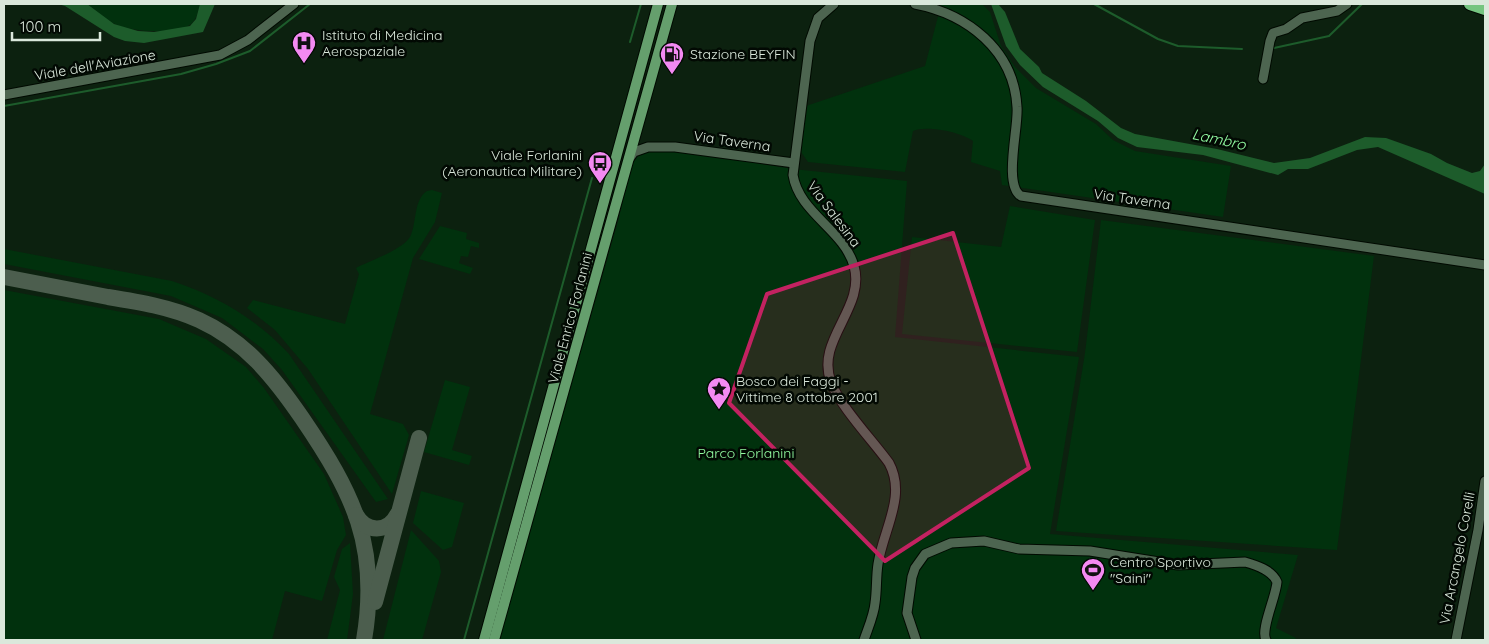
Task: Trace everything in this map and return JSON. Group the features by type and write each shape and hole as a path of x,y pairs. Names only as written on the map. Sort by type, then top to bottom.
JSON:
{"highway":[{"path":"1470,4 1485,9"}],"main road":[{"name":"Viale Enrico Forlanini","path":"484,640 658,4"},
{"name":"Viale Enrico Forlanini","path":"494,640 672,4"}],"street":[{"name":"Viale dell'Aviazione","path":"4,95 220,55 248,40 294,4"},
{"path":"794,163 811,36 818,18 834,4"},
{"name":"Via Taverna","path":"915,4 947,12 967,22 986,39 1007,70 1017,106 1012,168 1018,195 1485,265"},
{"path":"1263,78 1273,33 1286,29 1302,18 1337,12 1347,4"},
{"path":"639,119 637,138 648,147"},
{"path":"628,159 634,152 648,147"},
{"name":"Via Taverna","path":"648,147 687,148 794,163"},
{"name":"Via Salesina","path":"794,163 793,176 798,190 842,242 855,266 855,295 828,356 831,382 842,402 888,463 895,483 894,507 878,564 875,605 864,640"},
{"name":"Via Arcangelo Corelli","path":"1456,640 1478,530 1485,482"},
{"path":"916,640 907,613 912,577 916,568 926,554 951,543 976,541 1019,550 1090,551 1178,565 1245,562 1252,564 1270,573 1277,582 1274,601 1263,630 1266,640"}],"highlighted area":[{"path":"953,233 1029,468 885,561 729,403 767,294"}],"green space":[{"path":"87,4 200,4 196,17 191,24 175,30 154,31 122,27 111,22"},
{"path":"936,4 982,4 990,12 1001,46 1015,67 1036,88 1096,124 1113,140 1135,151 1231,166 1223,217 1002,185 1000,171 971,162 973,141 943,130 919,129 913,131 905,172 808,162 801,152 806,106 925,66 941,5"},
{"name":"Parco Forlanini","path":"648,151 682,151 793,169 907,181 895,337 1079,357 1050,534 1298,555 1276,628 1296,638 1295,640 499,640 617,225 633,160"},
{"path":"432,190 442,193 435,222 413,258 370,414 403,424 409,435 392,494 308,369 275,330 247,308 253,300 345,324 359,274 356,268 393,251 406,242 412,232 419,200 427,191"},
{"path":"1010,206 1095,220 1077,352 902,334 912,237 1001,247"},
{"path":"1101,220 1374,256 1337,550 1056,531 1085,353"},
{"path":"440,226 467,233 466,239 479,243 479,248 471,246 468,257 461,256 459,263 473,268 470,274 419,259"},
{"path":"4,249 172,281 220,301 250,319 277,341 289,354 388,499 376,502 282,370 263,349 222,318 171,296 4,264"},
{"path":"4,290 159,319 206,339 246,367 264,388 324,474 343,517 346,535 337,550 322,601 285,591 272,640 4,640"},
{"path":"445,380 470,387 452,450 472,456 469,465 424,452"},
{"path":"421,491 464,503 452,547 443,550 413,523"},
{"path":"411,530 439,561 441,572 422,640 383,640"},
{"path":"350,543 353,594 347,640 327,640 340,590 334,577 342,549"}],"shaded area":[{"path":"58,4 87,4 114,24 138,31 154,32 190,26 196,19 200,4 215,4 203,32 144,43 125,41 114,37 65,6"},
{"path":"991,4 998,4 1005,12 1020,49 1039,67 1042,73 1086,101 1121,128 1135,134 1217,149 1274,163 1310,158 1365,137 1386,138 1431,154 1472,173 1480,171 1485,164 1485,194 1378,147 1357,150 1308,169 1288,169 1278,175 1203,155 1137,147 1118,138 1098,121 1043,87 1020,65 1006,46"}],"waterway":[{"path":"4,106 181,74 216,64 250,51 310,4"},
{"path":"630,42 641,4"},
{"path":"1094,4 1158,39 1178,46 1242,49"},
{"path":"1274,48 1329,36 1362,4"},
{"path":"464,640 592,178"}],"taxiway":[{"path":"4,277 166,308 199,320 231,338 257,362 281,388 302,418 320,445 348,496 365,548 368,576 368,607 364,640"},
{"path":"375,602 419,438"},
{"path":"356,515 360,521 371,528 383,528 393,521 397,515"}],"place":[{"name":"Istituto di Medicina Aerospaziale","path":"304,64"},
{"name":"Stazione BEYFIN","path":"672,75"},
{"name":"Viale Forlanini (Aeronautica Militare)","path":"600,184"},
{"name":"Bosco dei Faggi - Vittime 8 ottobre 2001","path":"719,410"},
{"name":"Centro Sportivo \"Saini\"","path":"1093,591"}],"water label":[{"name":"Lambro","path":"1219,139"}]}
